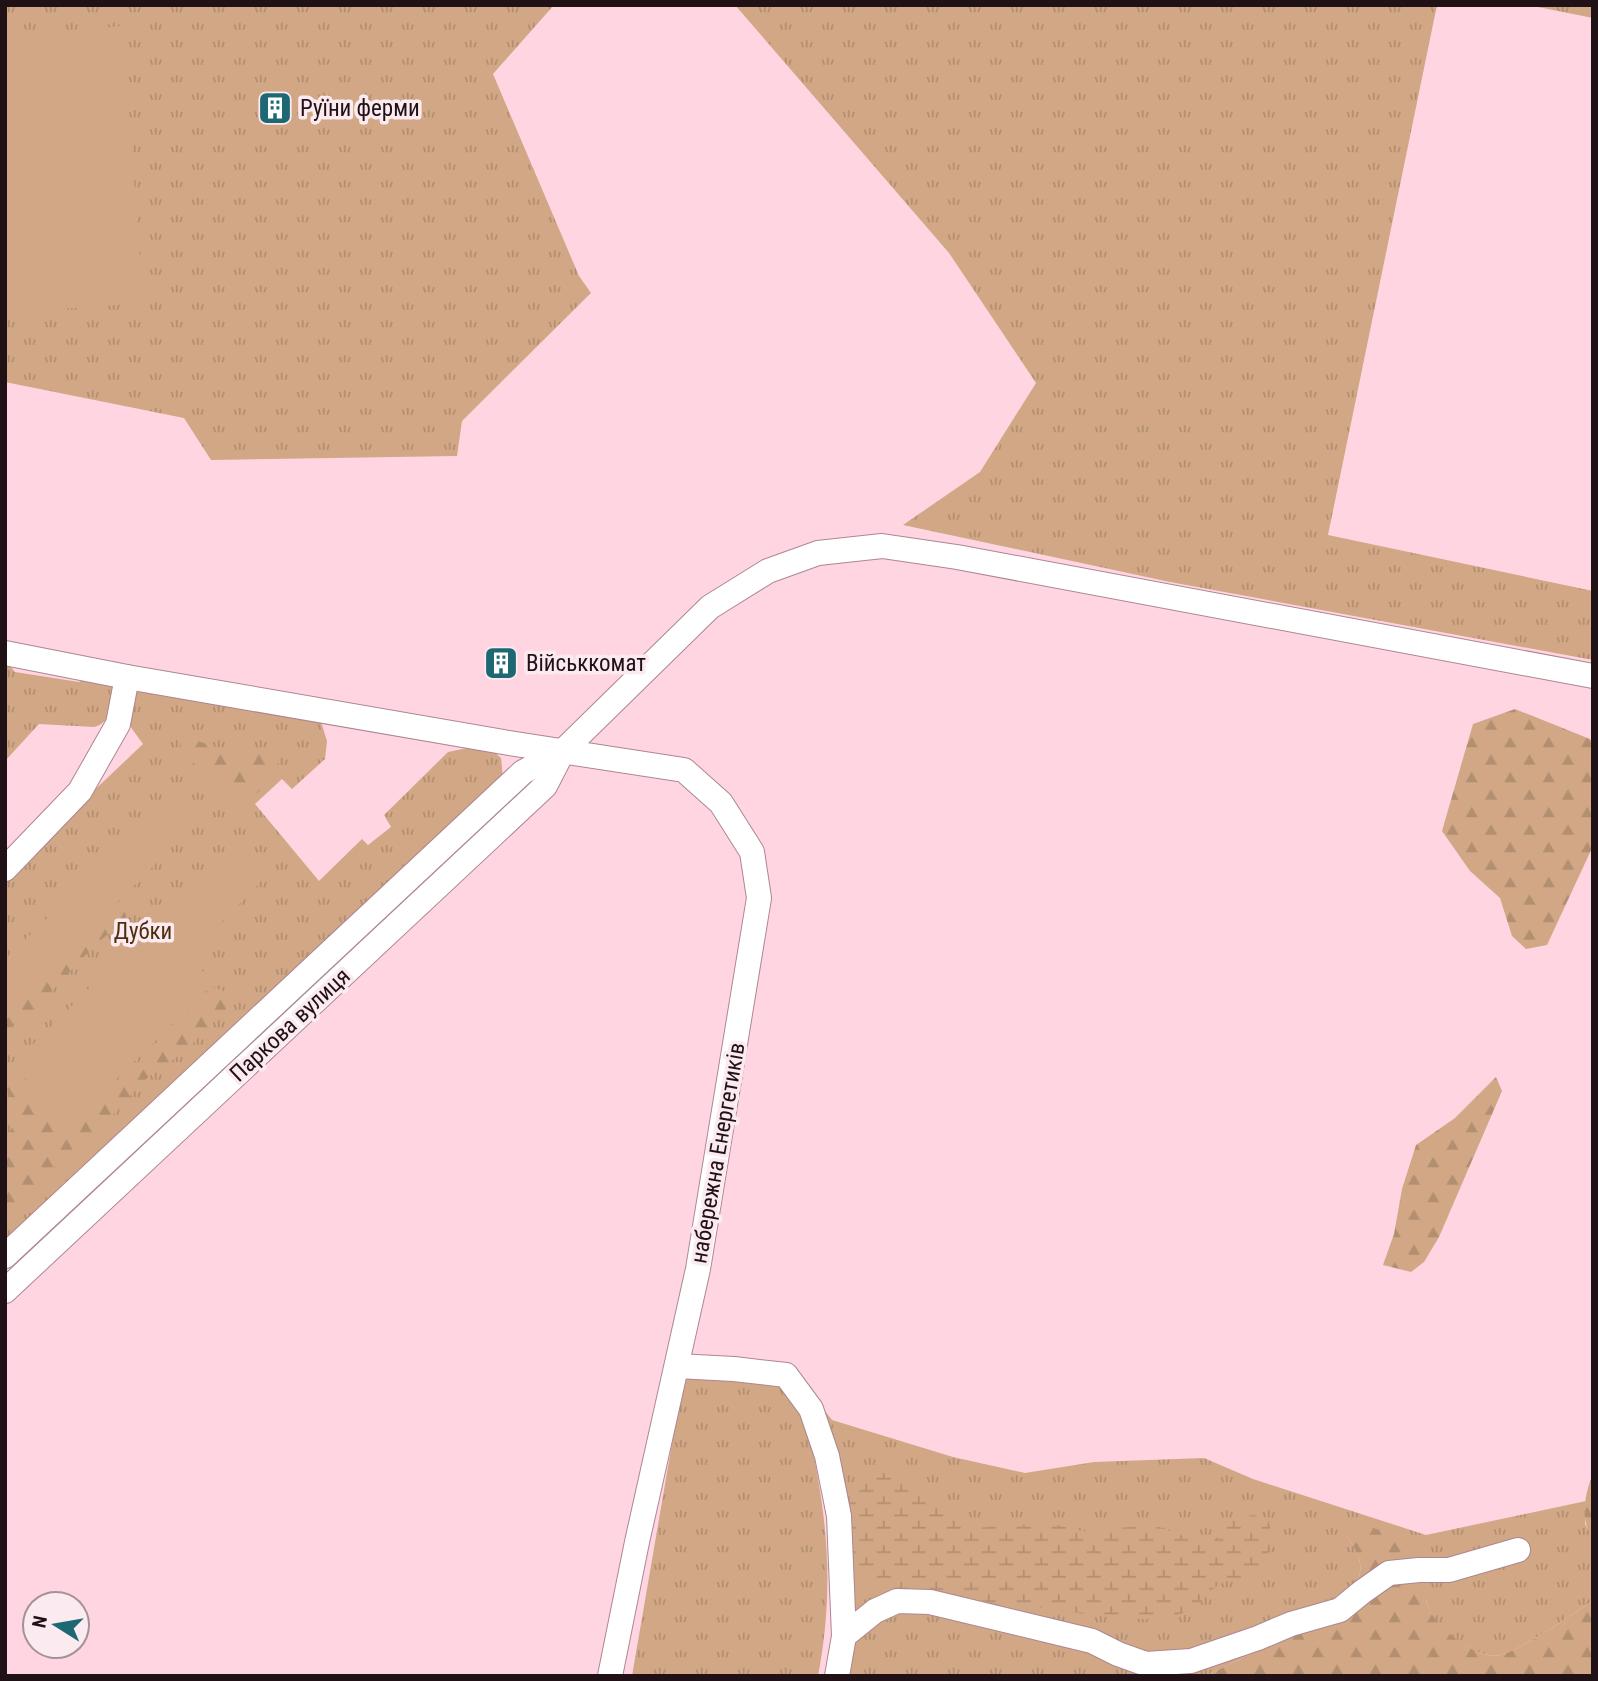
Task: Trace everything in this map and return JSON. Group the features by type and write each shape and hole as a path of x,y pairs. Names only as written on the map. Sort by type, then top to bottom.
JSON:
{"street":[{"path":"5,653 127,677 563,751 710,607 768,571 818,553 882,546 957,557 1593,676"},
{"path":"5,869 80,791 118,724 127,677"},
{"name":"Паркова вулиця","path":"5,1256 523,772 563,751"},
{"name":"Паркова вулиця","path":"5,1291 545,786 563,751"},
{"name":"набережна Енергетиків","path":"563,751 684,770 721,803 752,852 760,898 709,1210 610,1676"},
{"path":"677,1366 734,1368 786,1375 811,1409 827,1456 839,1516 844,1636 837,1676"},
{"path":"844,1636 875,1611 897,1601 930,1602 1092,1641 1146,1664 1191,1661 1258,1639 1291,1624 1340,1610 1390,1573 1449,1570 1518,1550"}],"green space":[{"path":"5,5 554,5 493,74 579,276 591,293 462,421 457,456 211,460 184,418 5,382"},
{"path":"735,5 1437,5 1328,535 1593,591 1593,660 1170,582 903,525 980,472 1036,383 949,253"},
{"path":"1528,5 1593,5 1593,18"},
{"path":"123,26 143,303 5,313 5,35"},
{"path":"5,663 15,672 79,682 91,674 113,686 108,716 94,727 39,724 5,761"},
{"name":"Дубки","path":"138,685 321,722 327,741 325,759 292,789 282,779 255,804 319,881 362,839 368,845 391,827 384,815 448,752 477,746 492,750 501,758 503,778 5,1244 5,875 143,744 127,722"},
{"path":"1515,709 1590,739 1593,743 1593,846 1547,945 1526,949 1512,936 1500,898 1470,871 1442,831 1473,724"},
{"path":"181,740 195,740 228,751 272,748 279,752 281,757 270,778 259,791 240,804 185,754"},
{"path":"179,786 205,813 5,1011 5,959"},
{"path":"237,839 270,872 194,951 160,918"},
{"path":"129,895 137,900 122,923 96,944 37,1007 22,1016 5,1032 5,1015 42,974 68,955 115,904"},
{"path":"155,923 214,983 71,1124 12,1065"},
{"path":"211,987 222,990 230,1001 229,1006 184,1052 147,1078 83,1147 52,1169 5,1212 5,1140 18,1117 6,1087 5,1075 50,1113 70,1123 77,1123 111,1092 202,993"},
{"path":"1496,1077 1502,1091 1439,1237 1424,1262 1411,1272 1383,1265 1394,1234 1402,1189 1416,1145 1455,1118"},
{"path":"684,1374 779,1382 805,1422 816,1465 827,1553 827,1602 818,1676 632,1676"},
{"path":"817,1401 832,1420 953,1457 1025,1473 1094,1462 1204,1458 1253,1479 1426,1535 1586,1501 1585,1524 1593,1537 1593,1601 1510,1652 1500,1655 1480,1653 1458,1641 1432,1615 1426,1596 1423,1564 1348,1537 1360,1566 1359,1577 1352,1589 1315,1618 1290,1633 1204,1676 837,1676 845,1623"},
{"path":"877,1472 924,1487 957,1516 976,1528 1049,1523 1083,1531 1159,1527 1205,1544 1213,1542 1230,1522 1252,1515 1267,1518 1270,1545 1264,1561 1250,1574 1219,1585 1189,1610 1168,1617 1114,1618 1040,1607 1002,1605 960,1596 891,1593 880,1590 862,1578 849,1554 850,1491 856,1481"},
{"path":"1593,1474 1593,1537 1585,1515 1586,1498"},
{"path":"1369,1527 1397,1536 1415,1548 1424,1566 1427,1601 1432,1615 1448,1633 1481,1653 1500,1655 1510,1652 1593,1601 1593,1676 1204,1676 1290,1633 1315,1618 1352,1589 1359,1577 1360,1566 1348,1537 1361,1528"}],"place":[{"name":"Руїни ферми","path":"275,108"},
{"name":"Військкомат","path":"501,663"}]}
